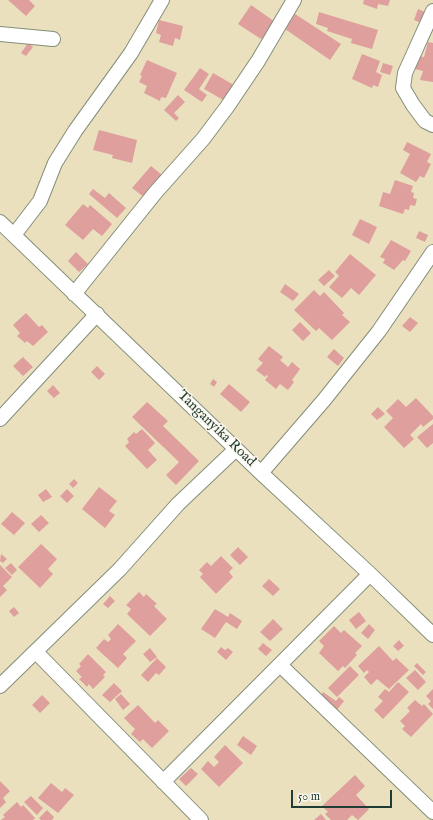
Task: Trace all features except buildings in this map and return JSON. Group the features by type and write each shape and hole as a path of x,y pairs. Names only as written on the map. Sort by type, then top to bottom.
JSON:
{"street":[{"path":"14,235 40,201 55,163 75,130 131,53 162,0"},
{"path":"74,294 155,193 203,139 227,107 258,61 294,0"},
{"path":"433,11 405,73 403,88 425,121 433,125"},
{"path":"0,34 53,39"},
{"name":"Tanganyika Road","path":"0,222 261,473 370,574 433,635"},
{"path":"261,473 324,400 379,331 433,252"},
{"path":"0,419 97,314"},
{"path":"0,686 120,569 178,504 236,449"},
{"path":"163,782 370,574"},
{"path":"36,652 201,820"},
{"path":"280,665 433,812"}]}
